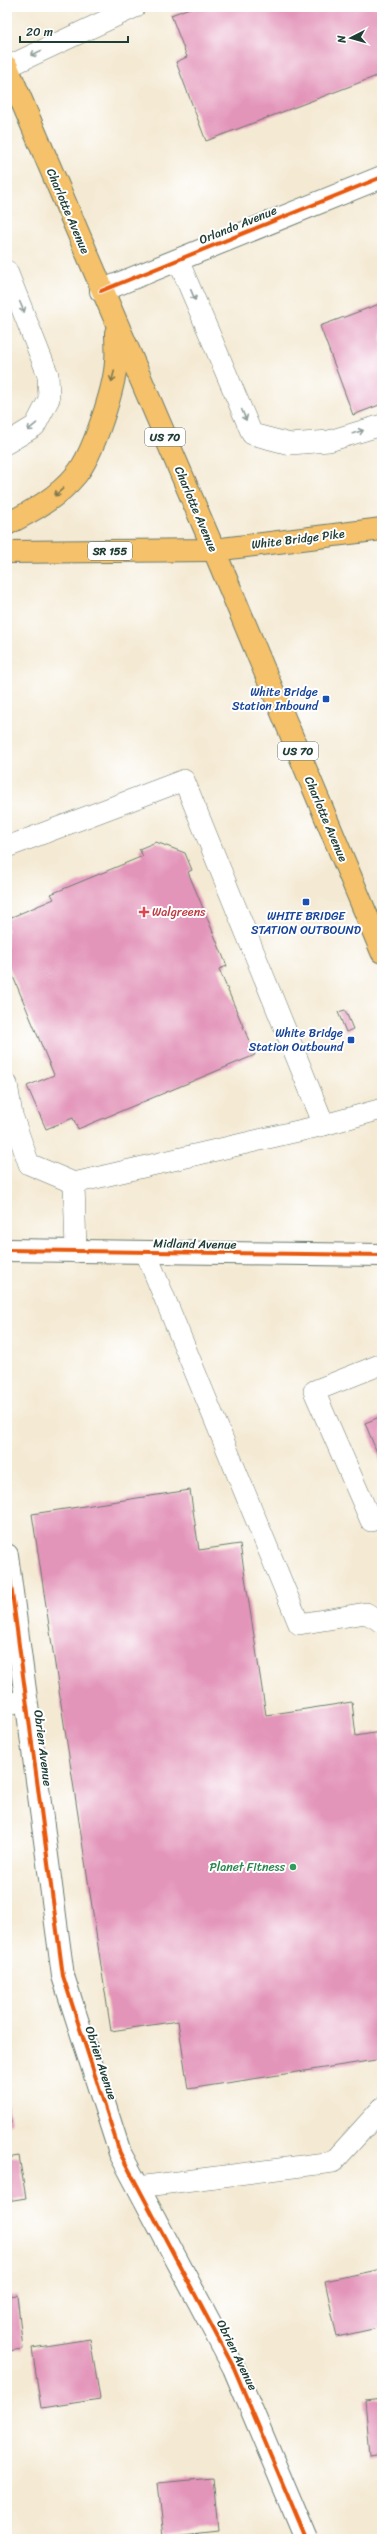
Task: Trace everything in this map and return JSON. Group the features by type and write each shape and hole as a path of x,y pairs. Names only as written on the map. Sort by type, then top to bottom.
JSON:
{"main road":[{"name":"Charlotte Avenue","path":"9,76 214,550 381,948"},
{"path":"7,524 31,512 57,494 77,474 82,466 98,435 113,376 116,362 116,324"},
{"name":"White Bridge Pike","path":"214,550 382,529"},
{"name":"SR 155","path":"7,552 214,550"}],"street":[{"name":"Orlando Avenue","path":"101,291 382,177"},
{"name":"Midland Avenue","path":"7,1250 382,1255"},
{"name":"Obrien Avenue","path":"7,1559 17,1702 63,1976 120,2152 234,2368 306,2539"}],"lane":[{"path":"9,76 135,7"},
{"path":"178,260 252,434 290,444 329,441 382,425"},
{"path":"7,271 48,375 49,400 35,426 7,443"},
{"path":"7,848 184,780 324,1125"},
{"path":"7,1084 12,1115 29,1164 74,1183 324,1125 382,1109"},
{"path":"74,1183 76,1252"},
{"path":"146,1253 299,1624 366,1612 382,1622"},
{"path":"371,1521 314,1391 382,1364"},
{"path":"138,2187 333,2162 382,2108"}],"building":[{"path":"192,7 382,7 382,74 206,141 176,62 187,57 171,15"},
{"path":"382,303 382,404 353,415 320,326"},
{"name":"Walgreens","path":"156,842 185,853 192,870 188,872 227,966 219,969 255,1055 78,1129 73,1118 46,1129 27,1086 54,1075 7,962 7,919 54,899 51,894 143,856 139,849"},
{"path":"345,1010 353,1029 346,1032 338,1012"},
{"path":"382,1416 382,1465 365,1423"},
{"path":"190,1490 199,1550 240,1544 266,1715 352,1702 356,1736 380,1732 382,1748 382,2059 188,2089 178,2021 111,2031 32,1514"},
{"path":"7,2097 11,2123 7,2124"},
{"path":"19,2156 26,2198 7,2201 7,2158"},
{"path":"382,2269 382,2327 337,2337 325,2281"},
{"path":"17,2295 23,2349 7,2351 7,2296"},
{"path":"90,2339 100,2399 41,2408 32,2348"},
{"path":"382,2398 382,2453 370,2455 365,2400"},
{"path":"213,2478 218,2530 164,2536 158,2483"}],"cycle path":[{"path":"101,291 382,177"},
{"path":"7,1250 382,1255"},
{"path":"7,1555 63,1976 120,2153 234,2368 306,2539"}],"place":[{"name":"White Bridge Station Inbound","path":"326,699"},
{"name":"WHITE BRIDGE STATION OUTBOUND","path":"306,902"},
{"name":"Walgreens","path":"144,912"},
{"name":"White Bridge Station Outbound","path":"351,1040"},
{"name":"Planet Fitness","path":"293,1867"}]}
